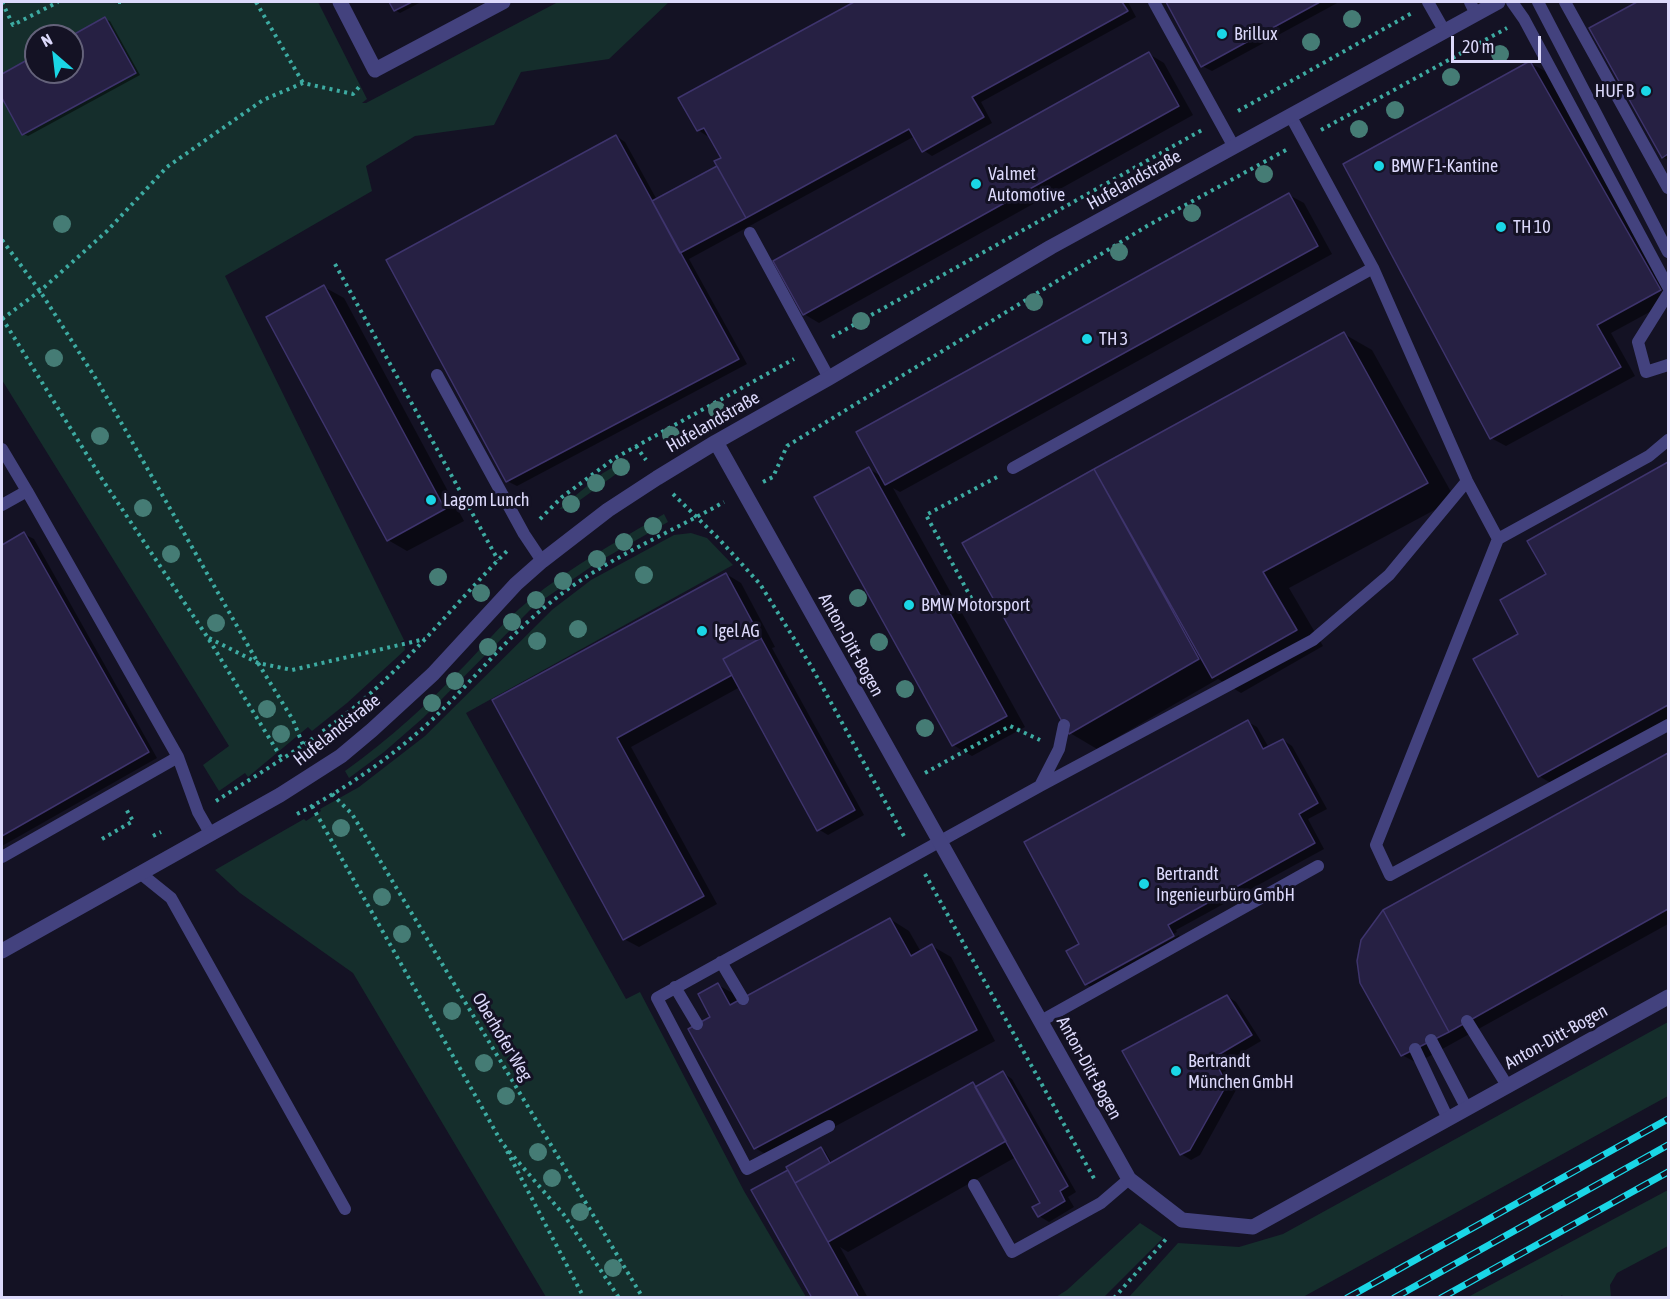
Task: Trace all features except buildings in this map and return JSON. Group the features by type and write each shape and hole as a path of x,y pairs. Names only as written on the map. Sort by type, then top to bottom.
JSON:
{"street":[{"path":"340,2 375,70 503,2"},
{"name":"Hufelandstraße","path":"2,951 318,772 372,730 433,674 516,584 608,510 716,442 830,378 1051,247 1445,32 1473,8 1498,2"},
{"name":"Anton-Ditt-Bogen","path":"716,442 1129,1179 1182,1220 1253,1227 1668,998"}],"lane":[{"path":"1154,2 1234,147"},
{"path":"1428,2 1445,32"},
{"path":"1512,2 1524,19 1668,287"},
{"path":"1538,2 1668,252"},
{"path":"1565,2 1668,188"},
{"path":"1290,115 1373,268 1467,481 1498,539"},
{"path":"750,232 830,378"},
{"path":"1013,468 1373,268"},
{"path":"1668,294 1638,342 1646,372 1668,365"},
{"path":"437,375 524,534 542,561"},
{"path":"1668,440 1649,456 1498,539 1376,845 1390,874 1668,725"},
{"path":"2,449 178,758 198,812 210,833"},
{"path":"829,1126 747,1169 657,998 1040,786 1313,640 1389,575 1467,481"},
{"path":"2,505 27,491"},
{"path":"1040,786 1059,749 1064,725"},
{"path":"2,857 178,758"},
{"path":"1041,1021 1318,866"},
{"path":"140,873 171,898 345,1209"},
{"path":"721,962 743,999"},
{"path":"675,987 697,1024"},
{"path":"1467,1021 1508,1086"},
{"path":"1431,1040 1467,1109"},
{"path":"1415,1049 1448,1119"},
{"path":"974,1185 1012,1252 1106,1199 1129,1179"}],"path":[{"path":"2,2 13,25 58,2"},
{"path":"118,2 123,2"},
{"path":"256,2 303,83"},
{"path":"1106,1199 811,666 759,584 719,539 696,518 773,477 787,446 1147,226 1524,19"},
{"path":"282,759 208,638 102,479 2,319 40,291 107,231 167,167 263,100 303,83 353,94 375,70"},
{"path":"2,240 40,291 98,382 258,663 293,720 303,745"},
{"path":"335,264 498,560"},
{"path":"975,604 926,515 1013,468"},
{"path":"208,638 258,663 292,670 425,639"},
{"path":"906,783 1010,726 1059,749"},
{"name":"Oberhofer Weg","path":"332,794 352,814 643,1298"},
{"path":"312,806 502,1143 584,1298"},
{"path":"102,839 133,821"},
{"path":"153,836 161,832"},
{"path":"502,1143 564,1215 619,1298"},
{"path":"1113,1298 1167,1240"}],"green space":[{"path":"2,2 318,2 367,99 362,103 366,103 558,2 669,2 609,59 521,72 494,125 415,136 366,166 372,191 225,276 404,640 400,642 404,645 405,650 347,703 312,731 308,727 248,777 245,773 219,791 203,765 229,746 2,380"},
{"path":"627,459 630,464 569,508 559,509 603,473"},
{"path":"664,514 668,522 598,562 534,606 423,718 384,752 349,778 345,771 424,706 519,609 571,570"},
{"path":"691,533 707,538 733,565 466,713 626,999 640,992 744,1191 806,1297 546,1297 353,973 240,893 215,870 304,819 306,821 321,811 320,809 359,787 425,736 553,609 591,580 674,535"},
{"path":"1668,1022 1668,1096 1303,1297 1129,1297 1178,1243 1239,1247 1283,1234"},
{"path":"1668,1190 1668,1246 1617,1273 1610,1285 1611,1297 1564,1298 1562,1295 1558,1298 1468,1297"},
{"path":"1140,1223 1163,1238 1104,1297 1056,1297 1067,1290"}],"railway":[{"path":"1347,1298 1668,1119"},
{"path":"1394,1298 1668,1145"},
{"path":"1441,1298 1668,1172"}],"place":[{"name":"Brillux","path":"1222,34"},
{"name":"HUF B","path":"1646,91"},
{"name":"BMW F1-Kantine","path":"1379,166"},
{"name":"Valmet Automotive","path":"976,184"},
{"name":"TH 10","path":"1501,227"},
{"name":"TH 3","path":"1087,339"},
{"name":"Lagom Lunch","path":"431,500"},
{"name":"BMW Motorsport","path":"909,605"},
{"name":"Igel AG","path":"702,631"},
{"name":"Bertrandt Ingenieurbüro GmbH","path":"1144,884"},
{"name":"Bertrandt München GmbH","path":"1176,1071"}]}
